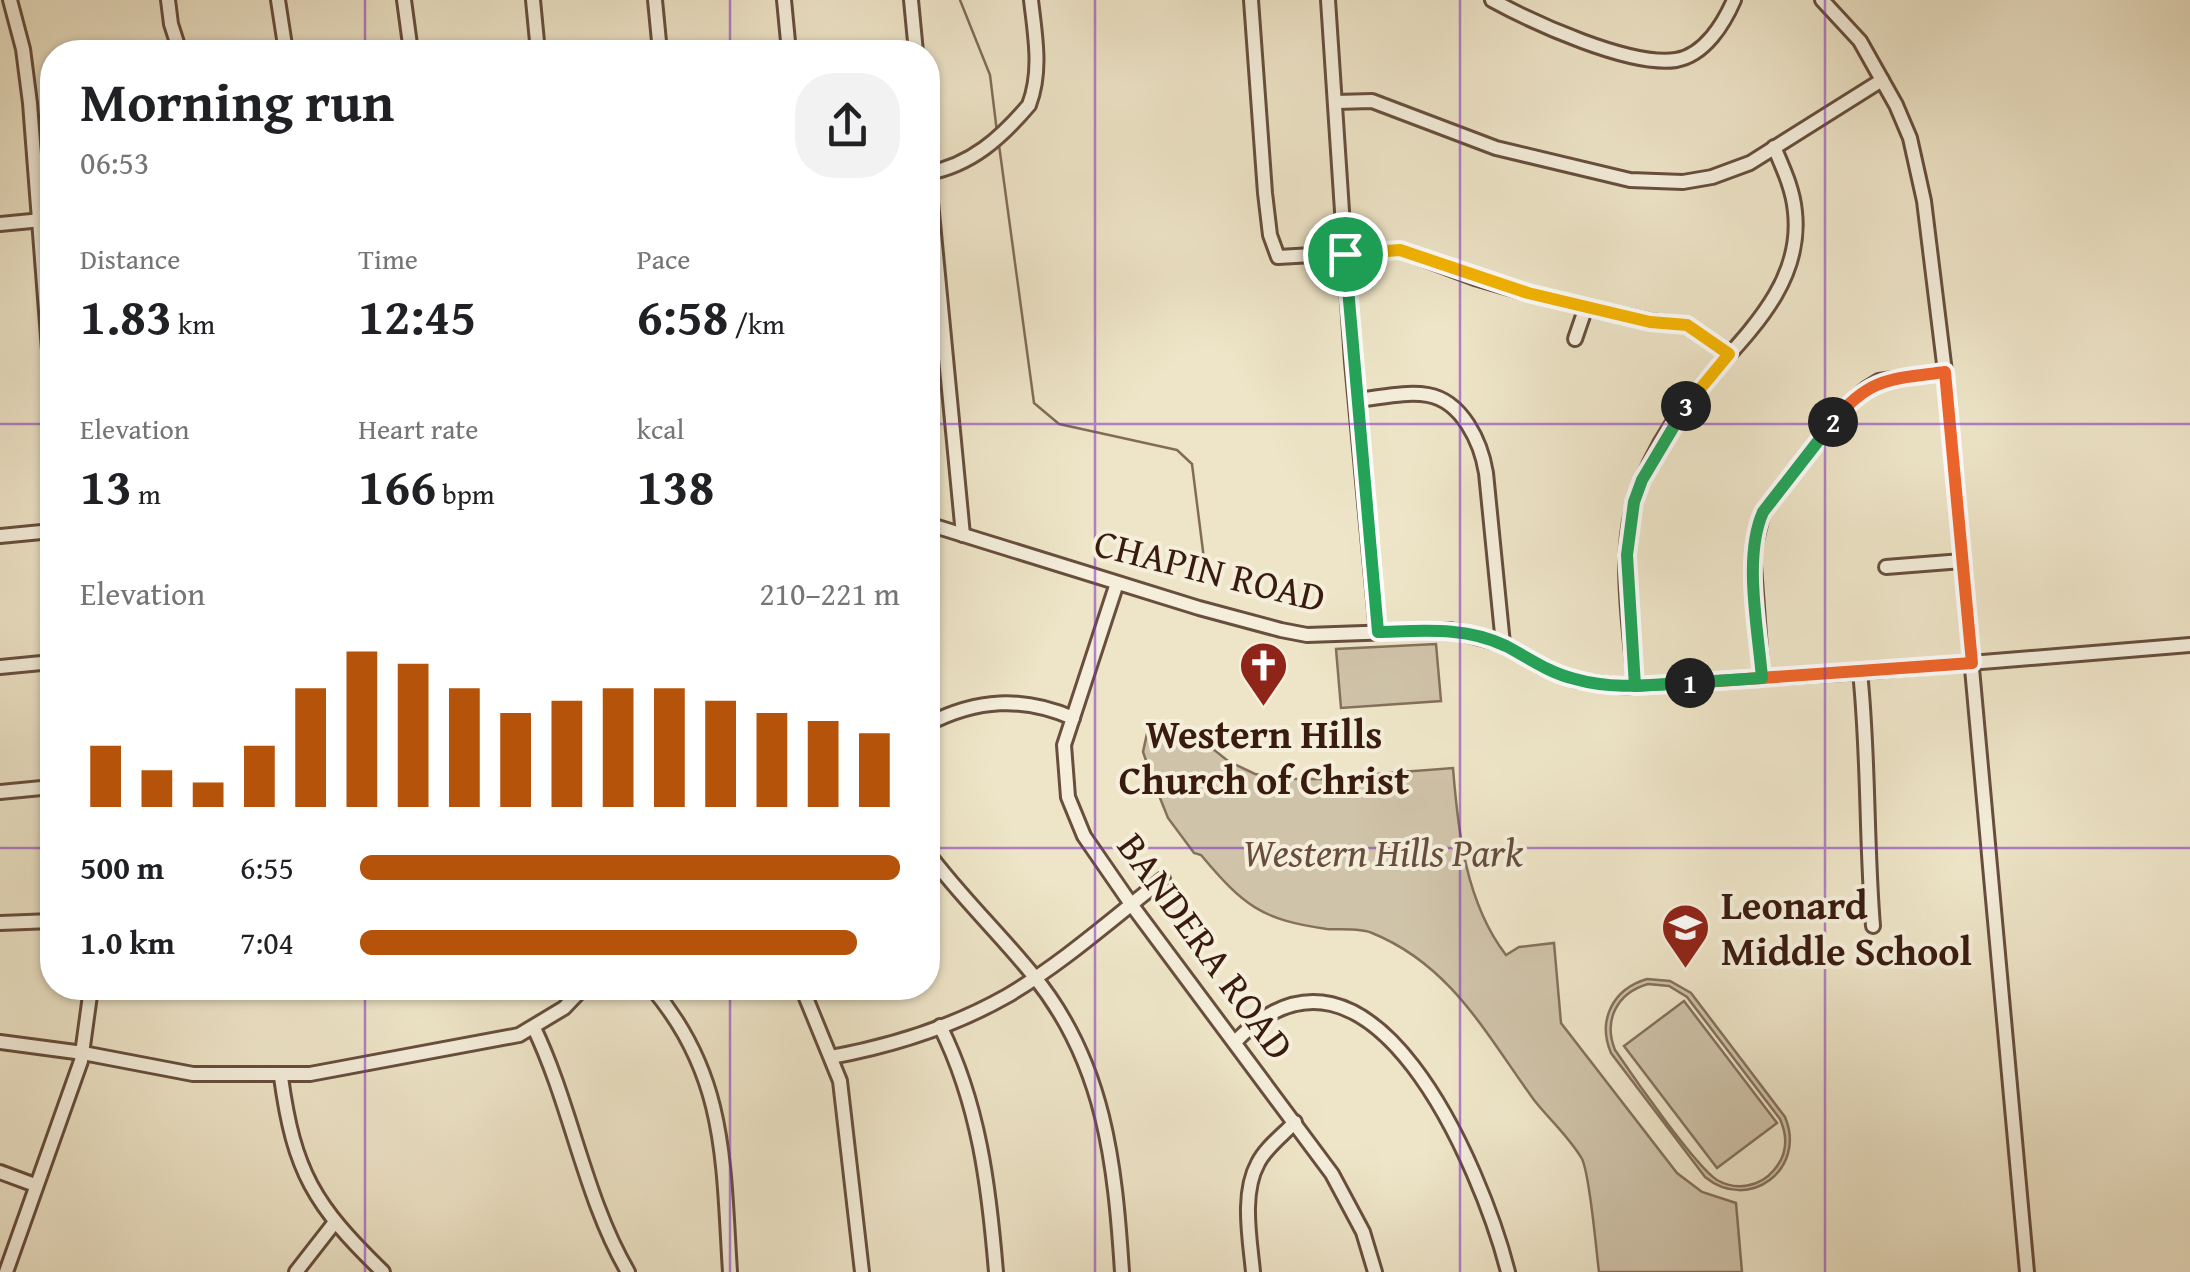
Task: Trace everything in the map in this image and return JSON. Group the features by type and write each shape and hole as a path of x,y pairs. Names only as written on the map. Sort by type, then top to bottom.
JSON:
{"street":[{"path":"10,0 24,49 40,173"},
{"path":"168,0 176,40"},
{"path":"278,0 284,40"},
{"path":"404,0 410,40"},
{"path":"533,0 537,40"},
{"path":"655,0 659,40"},
{"path":"784,0 788,40"},
{"path":"911,0 915,40"},
{"path":"940,169 960,165 1029,105 1034,94 1037,57 1031,0"},
{"path":"1251,0 1270,235 1278,257 1400,250 1475,278 1650,322 1687,325 1729,354"},
{"path":"1328,0 1356,400 1378,632"},
{"path":"1492,0 1623,54 1676,60 1718,31 1734,0"},
{"path":"1822,0 1860,41 1882,80 1910,138 1918,175 1945,372 2026,1272"},
{"path":"1336,102 1372,101 1496,148 1653,183 1683,182 1728,172 1882,80"},
{"path":"1635,686 1627,555 1634,502 1681,411 1766,310 1788,272 1793,251 1794,205 1774,147"},
{"path":"0,224 40,221"},
{"path":"940,296 963,535"},
{"path":"1575,339 1586,306"},
{"path":"1762,678 1753,552 1763,512 1845,407 1866,389 1879,381 1945,372"},
{"path":"1356,400 1429,395 1461,415 1483,455 1503,644"},
{"name":"CHAPIN ROAD","path":"940,528 1299,634 1450,630 1503,644 1542,668 1575,680 1635,686 2190,645"},
{"path":"0,536 40,533"},
{"path":"1886,567 1962,561"},
{"name":"BANDERA ROAD","path":"1117,583 1063,760 1068,797 1084,836 1332,1174 1363,1232 1375,1272"},
{"path":"0,667 40,663"},
{"path":"1860,672 1866,726 1867,853 1873,926"},
{"path":"940,718 996,702 1037,705 1073,718"},
{"path":"0,792 40,789"},
{"path":"940,869 1035,977 1064,1020 1089,1071 1104,1115 1117,1200 1122,1272"},
{"path":"831,1056 940,1026 980,1010 1035,977 1163,879"},
{"path":"0,924 40,922"},
{"path":"6,1272 82,1053 89,1000"},
{"path":"0,1042 192,1074 281,1077 482,1044 534,1028 572,1000"},
{"path":"661,1000 685,1030 712,1098 721,1138 730,1272"},
{"path":"807,1000 831,1056 846,1113 862,1272"},
{"path":"1235,1042 1262,1018 1288,1006 1319,1002 1354,1012 1388,1038 1444,1112 1476,1174 1496,1223 1508,1272"},
{"path":"940,1026 966,1092 987,1170 996,1272"},
{"path":"534,1028 628,1272"},
{"path":"281,1077 298,1162 335,1222 382,1272"},
{"path":"1252,1272 1249,1214 1253,1176 1266,1152 1295,1122"},
{"path":"0,1172 35,1186"},
{"path":"296,1272 335,1222"}],"green space":[{"path":"1436,644 1441,701 1341,708 1336,649"},
{"name":"Western Hills Park","path":"1148,729 1208,745 1228,761 1255,774 1286,779 1347,779 1453,768 1466,866 1492,935 1506,955 1519,947 1554,943 1561,1023 1677,1173 1702,1192 1736,1203 1742,1272 1599,1272 1582,1159 1465,1004 1424,963 1372,933 1285,921 1242,898 1201,855 1194,853 1168,818 1143,752"},
{"path":"1647,979 1670,981 1691,993 1785,1117 1790,1136 1788,1153 1770,1180 1755,1188 1739,1190 1722,1187 1705,1177 1611,1053 1607,1018 1617,998","holes":["1648,984 1669,986 1687,997 1780,1119 1785,1139 1782,1158 1768,1176 1755,1184 1732,1185 1707,1172 1664,1120 1615,1050 1612,1018 1621,1001"]},
{"path":"1684,1001 1777,1123 1717,1168 1624,1046"}],"waterway":[{"path":"960,0 990,75 997,132"},
{"path":"999,145 1034,403 1059,424 1177,450 1192,464 1205,567"}],"place":[{"name":"Western Hills Church of Christ","path":"1264,708"},
{"name":"Leonard Middle School","path":"1686,970"}],"route":[{"path":"1400,250 1528,293 1650,322 1687,325 1729,354 1681,411 1634,502 1627,555 1635,686 1762,678 1753,552 1763,512 1845,407 1866,389 1879,381 1945,372 1972,663 1860,672 1626,687 1575,680 1542,668 1503,644 1450,630 1378,632 1345,254 1400,250"}]}
